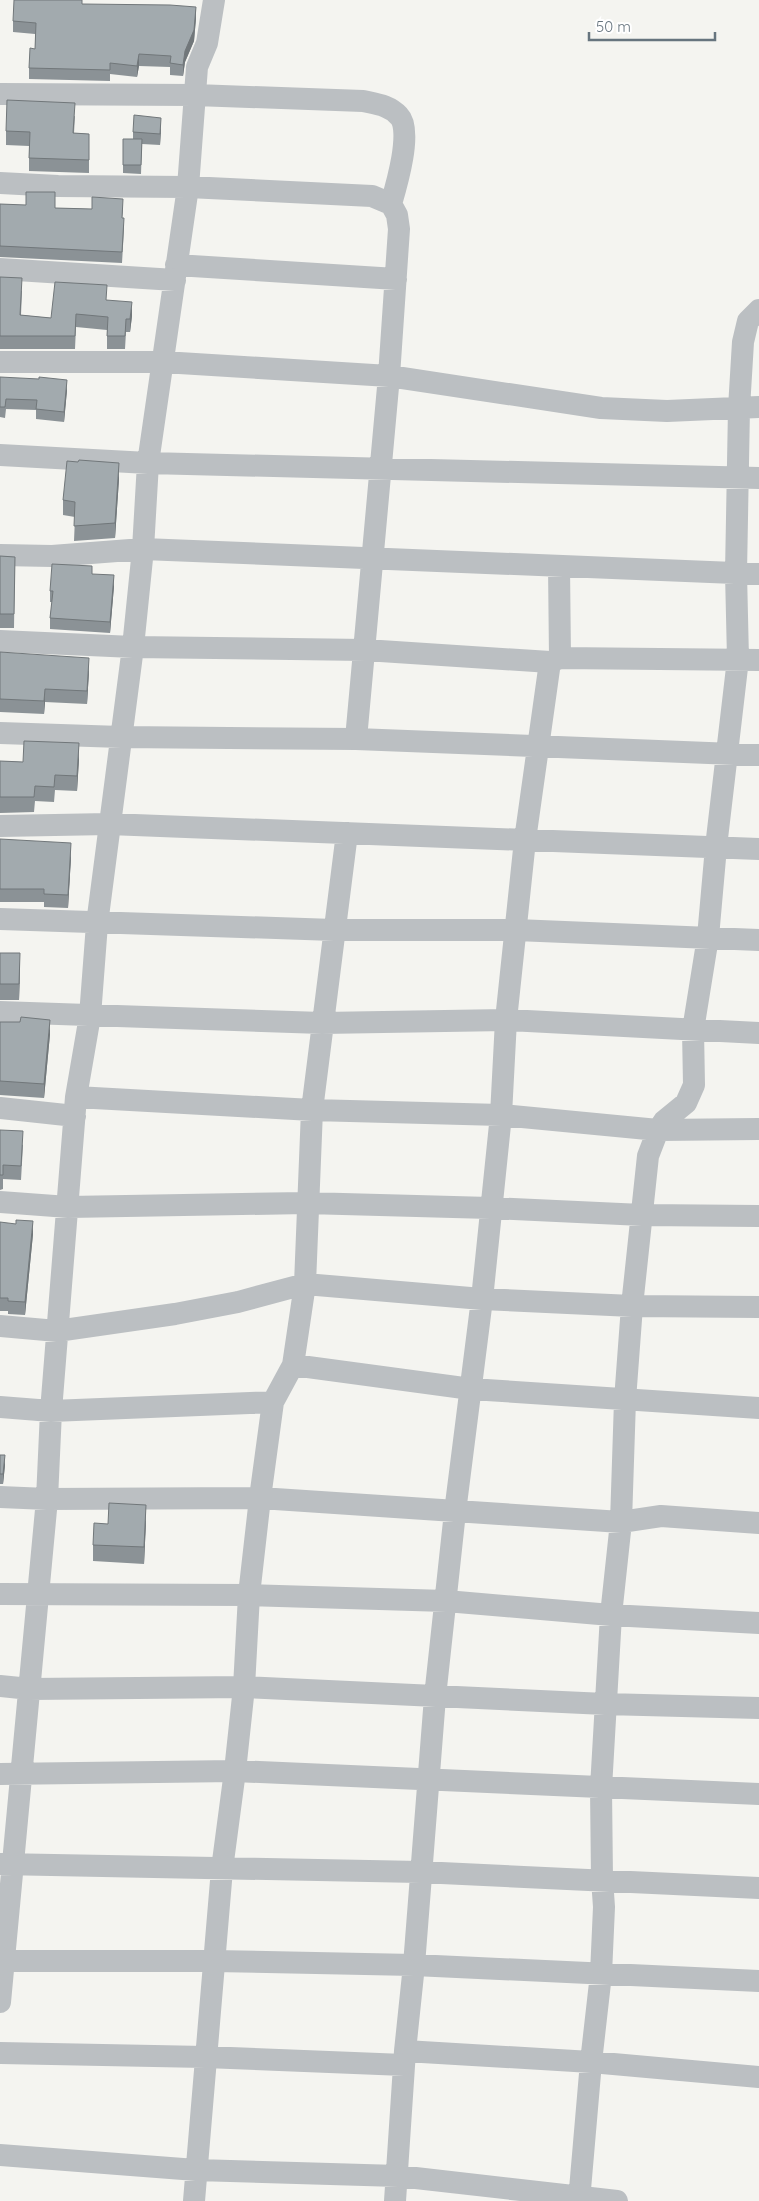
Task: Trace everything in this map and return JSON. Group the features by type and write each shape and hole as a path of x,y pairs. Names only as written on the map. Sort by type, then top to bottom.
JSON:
{"street":[{"path":"0,2002 11,1775 30,1688 47,1499 57,1331 76,1106 90,1016 97,924 133,647 143,549 148,463 188,188 197,67 207,43 214,0"},
{"path":"0,94 195,95 363,102 387,106 401,117 404,131 400,174 391,204"},
{"path":"0,183 188,188 372,196 391,204 397,215 399,229 396,279 356,739"},
{"path":"0,269 396,279"},
{"path":"580,2199 591,2062 601,1974 604,1907 601,1788 605,1704 621,1522 625,1400 632,1306 648,1156 658,1130 664,1121 686,1103 694,1085 693,1030 708,937 727,754 748,660 736,573 749,477 749,407 745,328 748,321 759,310"},
{"path":"0,362 163,362 389,376 601,408 667,411 749,407"},
{"path":"0,455 148,463 749,477"},
{"path":"0,555 52,556 143,549 373,560 759,574"},
{"path":"395,2201 404,2058 414,1965 428,1779 454,1512 482,1299 501,1115 506,1020 525,840 537,748 555,660 559,566"},
{"path":"0,642 133,647 365,650 555,660 748,660"},
{"path":"0,733 122,737 356,739 537,748 759,755"},
{"path":"0,826 109,824 759,849"},
{"path":"194,2201 222,1869 244,1687 249,1595 273,1402 293,1365 305,1284 306,1203 312,1110 347,832"},
{"path":"0,919 97,924 334,930 516,930 759,940"},
{"path":"0,1012 322,1023 506,1020 759,1033"},
{"path":"0,1108 76,1106 501,1115 658,1130 759,1129"},
{"path":"0,1202 68,1207 306,1203 759,1216"},
{"path":"0,1326 57,1331 193,1311 238,1302 305,1284 482,1299 632,1306 759,1307"},
{"path":"293,1365 471,1389 759,1408"},
{"path":"0,1407 52,1411 273,1402"},
{"path":"0,1496 47,1499 260,1498 621,1522 661,1516 759,1523"},
{"path":"0,1594 249,1595 446,1601 612,1615 759,1623"},
{"path":"0,1686 30,1688 244,1687 605,1704 759,1708"},
{"path":"11,1775 235,1772 759,1794"},
{"path":"6,1864 420,1872 602,1879 759,1888"},
{"path":"2,1961 214,1961 414,1965 759,1981"},
{"path":"0,2053 591,2062 759,2077"},
{"path":"0,2155 196,2170 398,2176 580,2199 617,2201"}],"building":[{"path":"14,0 82,0 82,4 196,7 194,30 185,51 183,65 170,63 171,56 139,54 137,66 110,63 110,70 29,68 30,48 35,49 36,23 13,21"},
{"path":"7,100 75,103 73,133 89,134 89,160 29,158 30,132 6,131"},
{"path":"134,115 161,118 160,134 133,132"},
{"path":"123,139 142,139 141,165 123,165"},
{"path":"26,192 55,192 55,208 92,209 92,197 123,199 122,252 0,246 0,204 26,205"},
{"path":"0,277 22,278 20,315 51,318 55,282 107,285 106,300 132,302 130,319 126,319 125,336 107,336 108,317 76,314 75,336 0,336"},
{"path":"0,377 39,379 39,377 67,380 64,412 36,409 37,400 6,399 5,407 0,407"},
{"path":"79,460 119,463 115,523 74,526 75,502 63,500 67,461 78,462"},
{"path":"0,556 15,557 14,614 0,614"},
{"path":"52,564 92,566 92,574 114,575 110,622 50,618 53,591 50,591"},
{"path":"0,652 89,658 87,691 45,689 44,701 0,699"},
{"path":"24,741 79,743 77,776 55,775 54,787 35,786 34,797 0,797 0,761 23,762"},
{"path":"0,839 71,843 68,895 44,894 44,889 0,889"},
{"path":"0,953 20,953 19,984 0,984"},
{"path":"21,1017 50,1020 44,1084 0,1081 0,1022 20,1022"},
{"path":"0,1130 23,1131 21,1166 3,1165 3,1175 0,1175"},
{"path":"16,1220 33,1221 25,1302 8,1301 8,1298 0,1298 0,1222 16,1224"},
{"path":"0,1455 5,1455 3,1474 0,1474"},
{"path":"109,1503 146,1505 144,1547 93,1545 94,1523 108,1524"}]}
